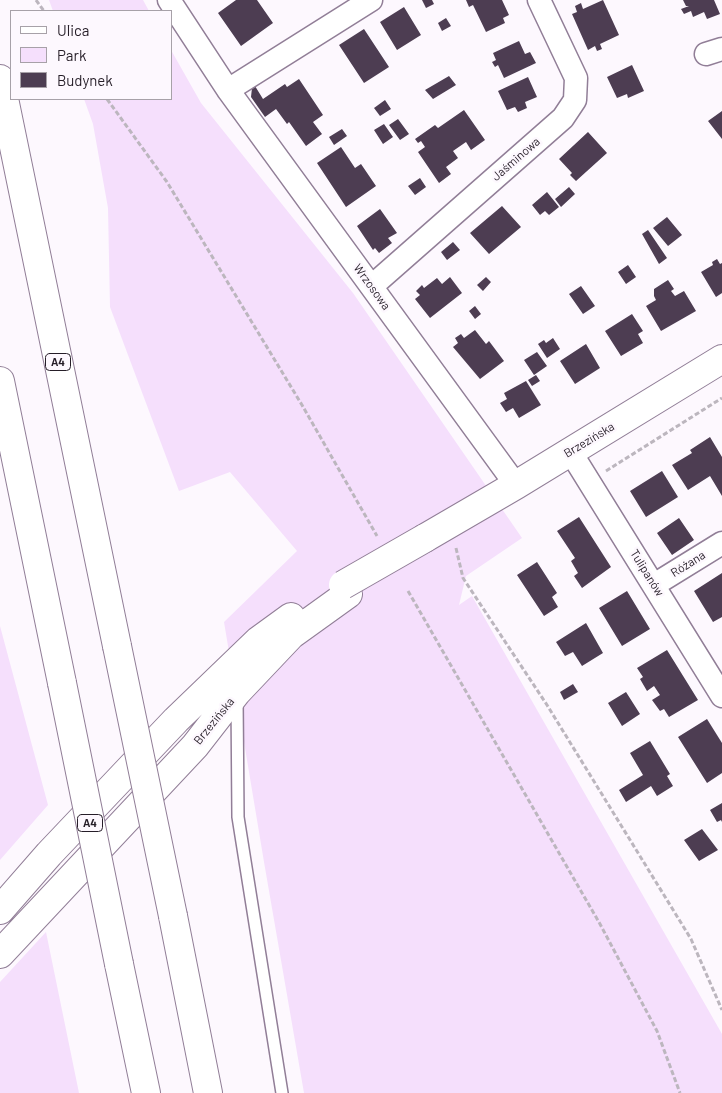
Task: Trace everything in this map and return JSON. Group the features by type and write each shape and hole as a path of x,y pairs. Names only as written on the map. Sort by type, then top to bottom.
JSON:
{"main road":[{"name":"A4","path":"0,79 208,1093"},
{"name":"Brzezińska","path":"0,954 195,746 238,692 291,634 346,589 722,359"},
{"name":"A4","path":"0,381 146,1093"},
{"name":"Brzezińska","path":"0,910 49,854 176,720 258,641 313,602 346,589"}],"street":[{"name":"Wrzosowa","path":"169,0 228,90 516,485"},
{"path":"228,90 372,0"},
{"name":"Jaśminowa","path":"372,286 563,118 575,100 576,78 539,0"},
{"name":"Tulipanów","path":"570,451 722,696"},
{"name":"Różana","path":"654,585 722,543"}],"lane":[{"path":"238,692 238,817 282,1093"}],"path":[{"path":"108,100 167,182 302,405 377,536"},
{"path":"589,482 722,398"},
{"path":"456,548 463,578 547,705 691,939 722,1010"},
{"path":"408,591 600,924 657,1031 680,1093"}],"green space":[{"path":"49,0 143,0 148,10 53,10"},
{"path":"172,52 201,103 353,293 522,538 466,576 459,605 472,596 722,1034 722,1093 304,1093 224,622 297,551 230,472 179,491 110,307 108,208 93,124 84,100 172,100"},
{"path":"0,626 48,805 0,860"},
{"path":"46,932 79,1093 0,1093 0,982"}],"building":[{"path":"236,0 257,0 273,23 241,46 218,13"},
{"path":"422,0 432,0 434,4 426,8"},
{"path":"466,0 502,0 509,15 503,18 505,23 486,32 473,5 469,7"},
{"path":"603,0 619,35 600,44 602,49 597,51 595,46 588,50 572,14 577,12 575,6 581,3 583,9"},
{"path":"683,0 714,0 720,14 707,19 704,12 693,17 691,11 684,14 681,9 689,6 686,6"},
{"path":"404,7 421,35 397,50 380,22"},
{"path":"446,18 451,26 442,31 438,23"},
{"path":"364,29 389,67 364,83 339,45"},
{"path":"519,41 525,54 530,52 536,63 504,78 498,65 495,67 492,62 496,60 493,53"},
{"path":"632,65 644,91 628,98 627,94 617,98 607,77"},
{"path":"449,76 456,85 433,99 425,90"},
{"path":"528,77 537,97 525,102 527,108 518,112 515,107 507,110 498,91"},
{"path":"299,79 323,115 313,122 322,134 306,146 289,122 287,124 276,109 265,117 251,97 252,88 255,86 263,99 285,84 287,87"},
{"path":"385,100 391,109 380,116 374,108"},
{"path":"464,110 485,140 471,150 466,142 453,151 458,158 446,167 451,174 439,183 418,152 425,147 421,141 418,143 415,139 435,125 438,128"},
{"path":"722,111 722,139 708,121"},
{"path":"398,119 409,134 400,140 389,125"},
{"path":"384,124 393,137 383,144 374,130"},
{"path":"342,129 347,136 334,145 329,137"},
{"path":"588,132 607,153 576,181 570,175 572,173 559,159"},
{"path":"341,147 355,168 361,164 376,186 346,207 317,163"},
{"path":"420,178 426,187 415,195 408,186"},
{"path":"569,187 575,194 561,207 555,199"},
{"path":"547,192 559,207 549,215 545,211 540,215 532,205"},
{"path":"502,206 521,227 489,254 470,233"},
{"path":"380,209 397,233 388,238 392,243 379,253 375,248 373,250 357,226"},
{"path":"667,217 682,235 668,246 653,228"},
{"path":"648,230 667,258 659,264 642,234"},
{"path":"453,242 460,250 447,260 441,252"},
{"path":"717,259 720,264 722,263 722,293 716,297 701,272 713,265 712,262"},
{"path":"628,265 636,277 626,284 618,272"},
{"path":"450,277 462,293 430,318 415,299 420,295 416,291 422,285 424,288 437,278 442,284"},
{"path":"486,277 491,282 483,291 477,285"},
{"path":"668,280 674,289 671,291 675,296 684,291 696,311 661,331 646,306 656,300 654,289"},
{"path":"581,286 595,306 583,314 569,294"},
{"path":"475,306 481,314 475,319 469,311"},
{"path":"632,314 643,331 638,334 643,343 621,356 605,331"},
{"path":"475,330 486,344 489,341 504,361 480,379 453,347 458,343 455,338 461,334 464,338"},
{"path":"553,338 560,349 547,358 538,344 544,340 546,343"},
{"path":"586,344 600,368 575,384 560,361"},
{"path":"537,352 547,366 534,375 524,360"},
{"path":"536,375 540,381 532,386 528,380"},
{"path":"526,381 541,405 519,418 513,408 506,412 500,403 507,399 504,393"},
{"path":"710,437 722,457 722,496 710,476 688,490 672,465 692,453 690,450"},
{"path":"662,471 678,497 646,517 630,491"},
{"path":"579,517 611,567 582,588 574,576 578,573 571,561 575,558 557,531"},
{"path":"679,518 694,540 672,555 657,533"},
{"path":"537,562 557,593 552,597 558,607 544,616 517,575"},
{"path":"722,573 722,617 713,622 694,591"},
{"path":"627,591 650,629 622,646 599,608"},
{"path":"586,623 603,653 582,666 573,652 565,656 556,642"},
{"path":"667,650 698,700 669,717 664,709 660,711 652,700 660,695 654,686 647,691 640,679 643,677 637,668"},
{"path":"573,684 578,692 564,700 560,692"},
{"path":"626,692 640,714 622,726 608,703"},
{"path":"707,719 722,743 722,773 707,783 678,737"},
{"path":"650,741 670,774 667,776 673,786 657,796 651,786 626,802 619,790 643,775 630,753"},
{"path":"722,803 722,822 721,820 717,822 710,810"},
{"path":"702,829 718,850 699,861 684,840"}]}
